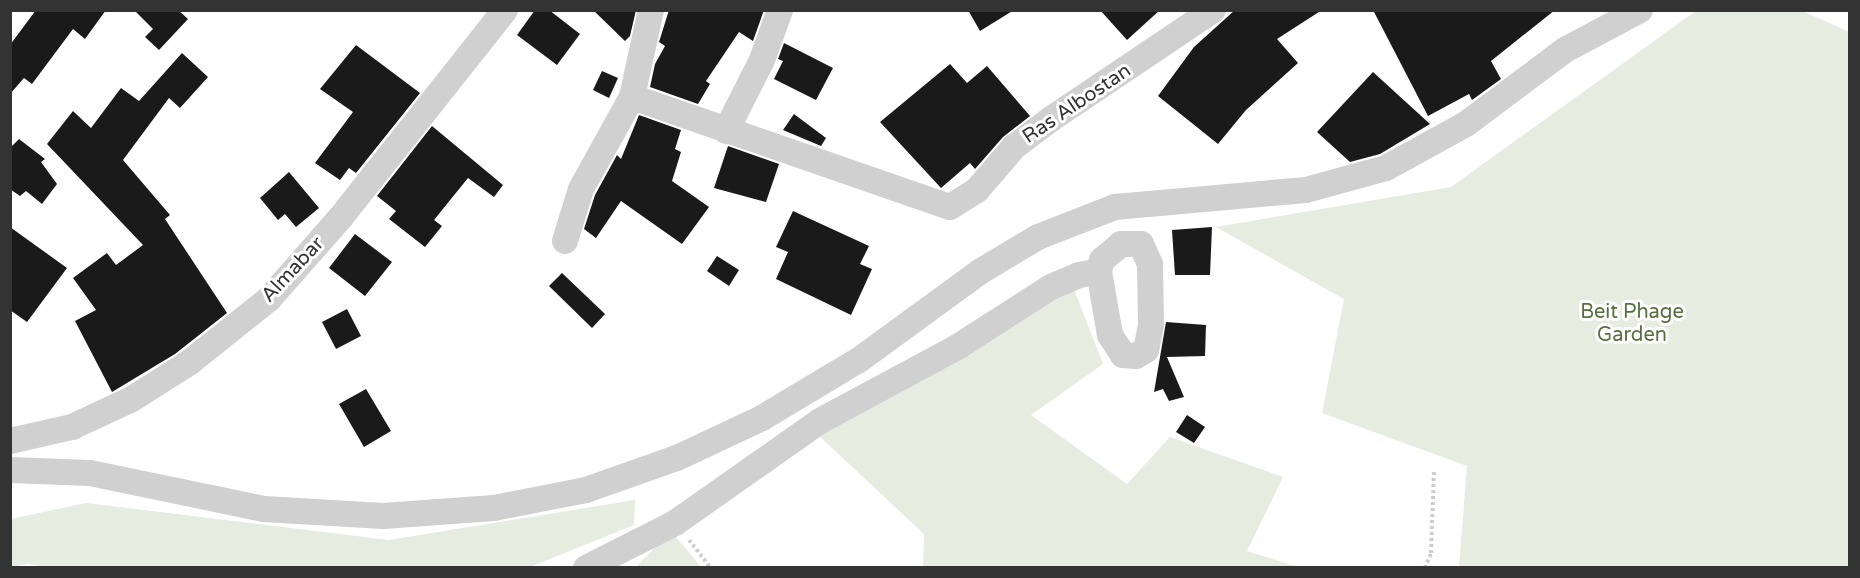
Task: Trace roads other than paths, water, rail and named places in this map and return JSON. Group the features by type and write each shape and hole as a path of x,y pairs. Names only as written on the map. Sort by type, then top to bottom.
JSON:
{"street":[{"name":"Almabar","path":"10,441 72,427 132,399 190,362 269,299 341,217 505,10"},
{"path":"566,241 581,189 632,97 651,10"},
{"path":"632,97 726,131 762,60 780,10"},
{"name":"Ras Albostan","path":"726,131 950,207 977,190 1014,147 1051,119 1213,10"},
{"path":"10,470 90,472 264,509 383,516 494,508 586,490 677,458 762,418 859,360 981,271 1038,237 1115,207 1306,190 1386,168 1466,124 1565,50 1640,10"},
{"path":"586,567 675,523 820,421 959,346 1051,287 1079,274 1099,271"},
{"path":"762,418 781,448"}],"park label":[{"name":"Beit Phage Garden","path":"1632,324"}]}
